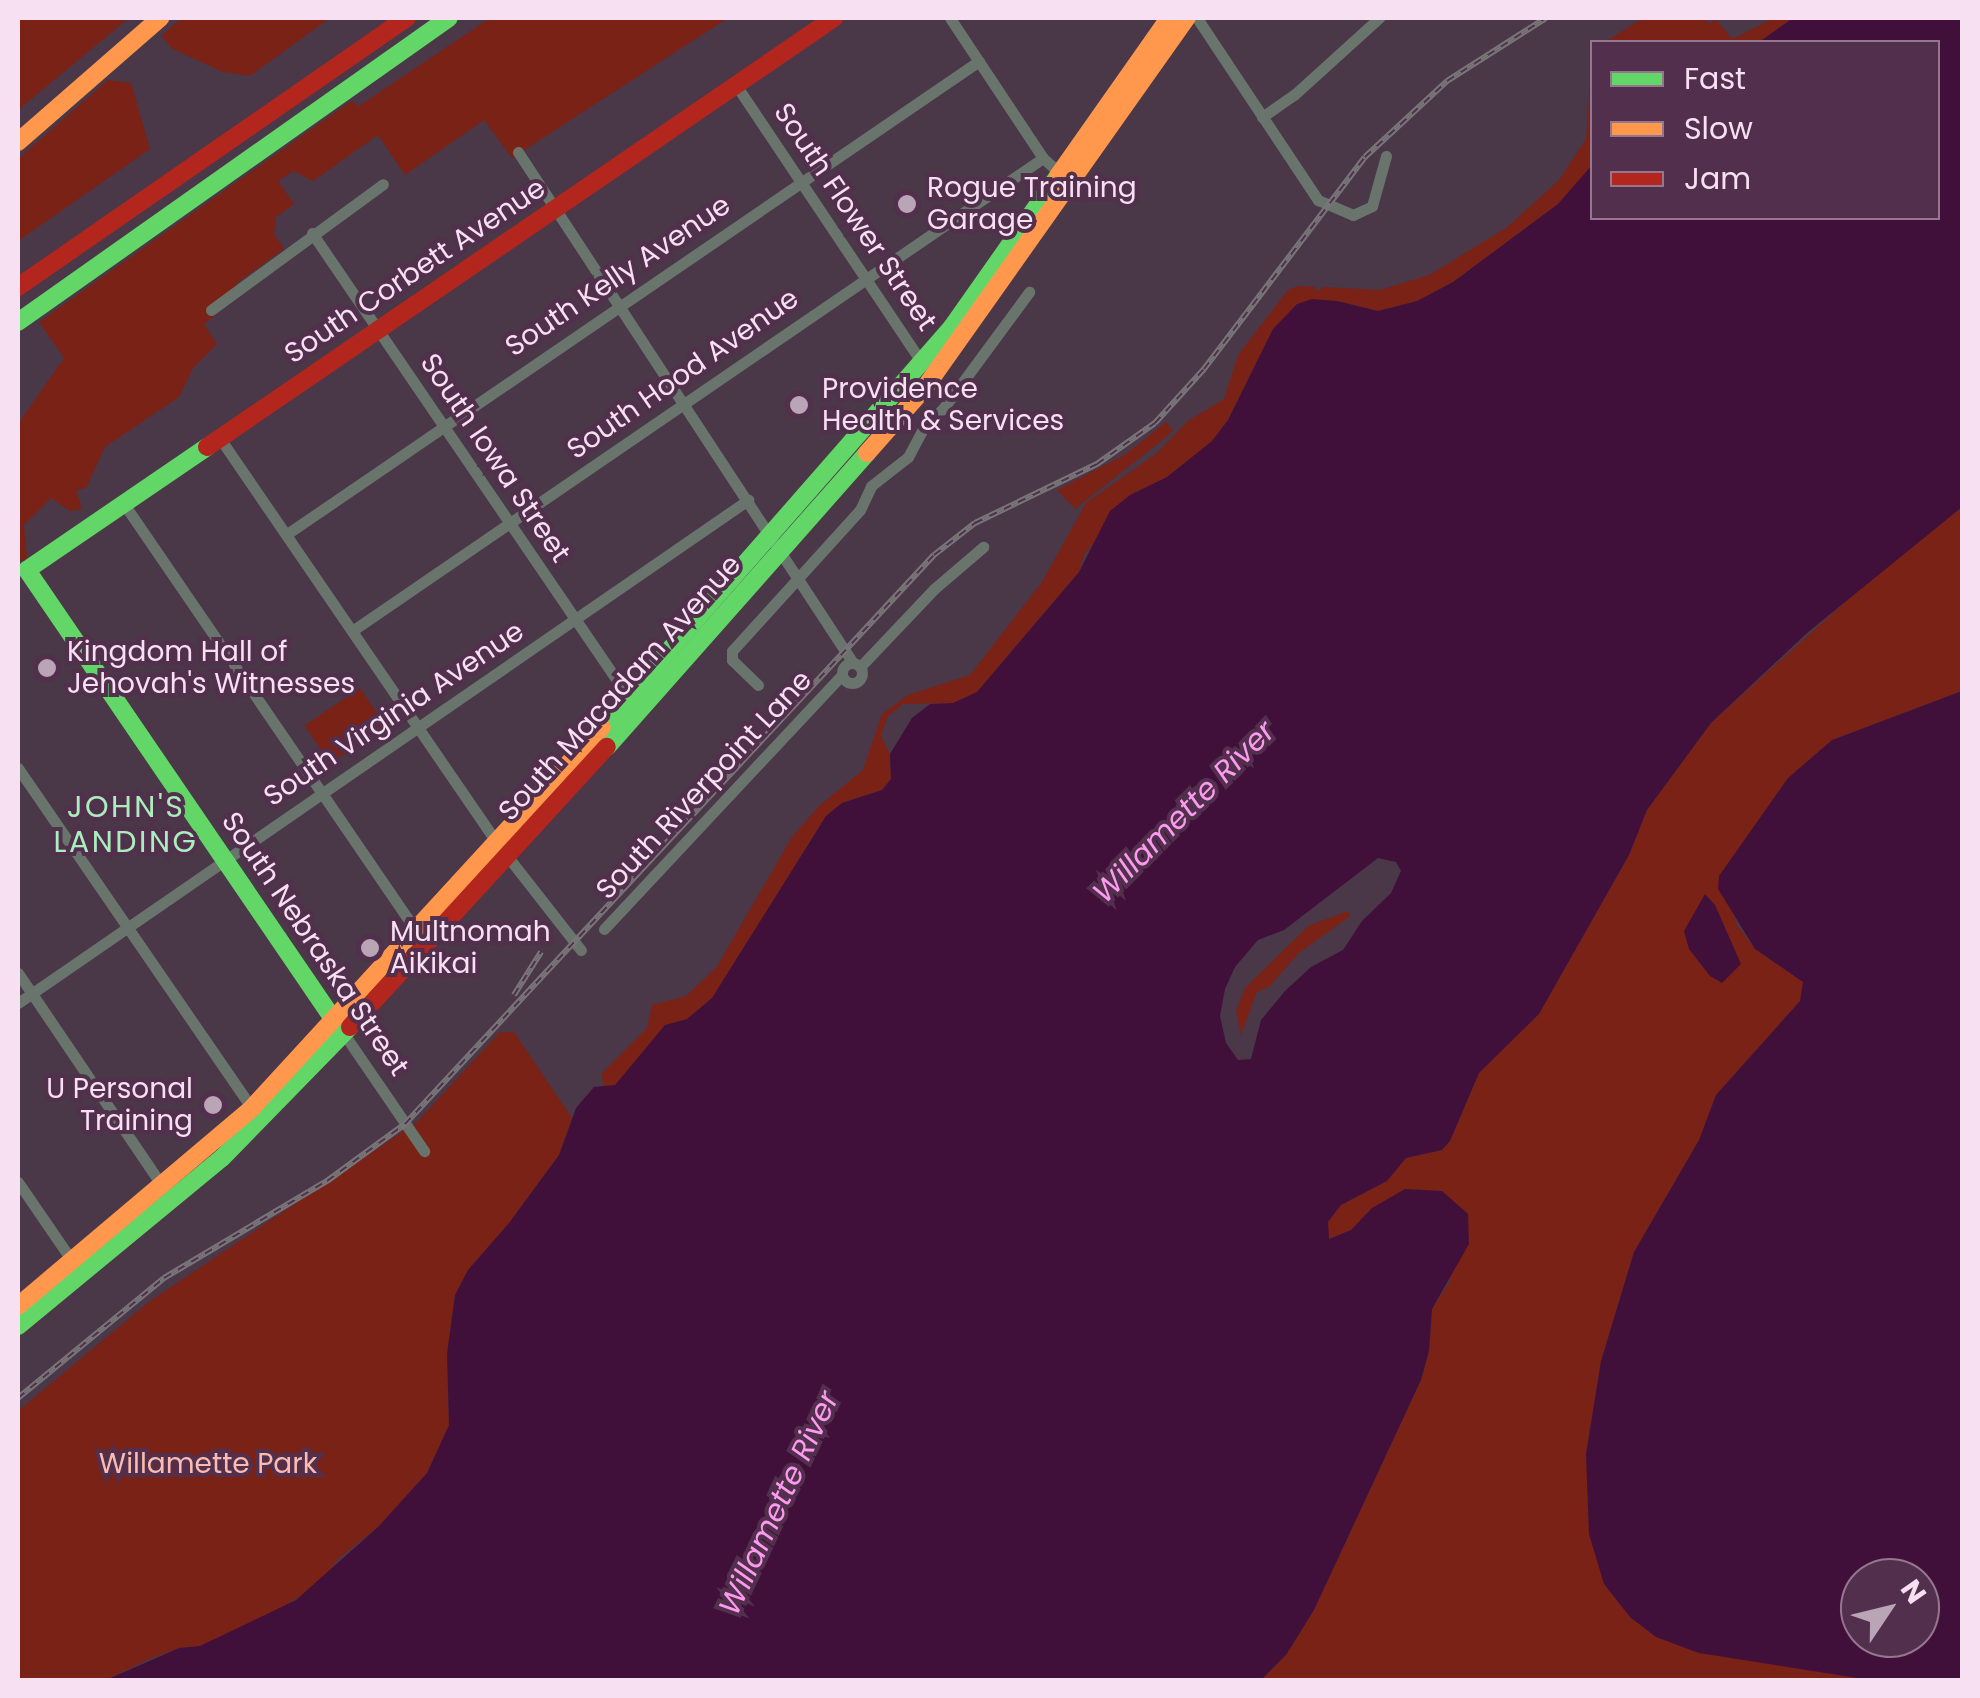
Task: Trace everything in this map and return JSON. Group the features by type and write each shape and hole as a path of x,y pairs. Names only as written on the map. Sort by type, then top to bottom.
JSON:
{"main road":[{"path":"18,142 160,18"},
{"path":"18,287 81,239 407,18"},
{"name":"South Corbett Avenue","path":"21,573 834,18"},
{"name":"South Macadam Avenue","path":"1066,178 1169,18"},
{"name":"South Macadam Avenue","path":"18,1306 72,1261 168,1194 252,1108 339,1028 638,700 929,369 1187,18"},
{"path":"18,322 444,21"},
{"name":"South Nebraska Street","path":"21,573 339,1028"},
{"name":"South Macadam Avenue","path":"18,1326 287,1096 417,932 502,849"}],"street":[{"path":"950,18 1043,158 1066,178"},
{"path":"1197,18 1318,200 1353,215 1372,206 1386,156"},
{"path":"1262,117 1294,95 1379,18"},
{"name":"South Kelly Avenue","path":"286,534 979,61"},
{"name":"South Flower Street","path":"736,85 929,369"},
{"path":"518,152 856,665 984,546"},
{"name":"South Hood Avenue","path":"352,631 1043,158"},
{"path":"211,310 383,184"},
{"name":"South Iowa Street","path":"312,233 576,620 638,700"},
{"path":"758,685 734,663 731,654 779,595 860,510 871,486 913,450 923,429 946,406 1028,292"},
{"path":"219,437 502,849 581,950"},
{"name":"South Virginia Avenue","path":"18,1003 748,500"},
{"path":"124,504 417,932"},
{"name":"South Riverpoint Lane","path":"604,929 842,675 856,682 862,676 856,665"},
{"path":"18,768 252,1108"},
{"path":"18,974 168,1194"},
{"name":"South Nebraska Street","path":"339,1028 424,1151"},
{"path":"18,1182 72,1261"}],"green space":[{"path":"18,18 129,18 18,110"},
{"path":"182,18 330,18 250,76 223,72 173,49 161,36"},
{"path":"490,18 728,18 512,158 484,120 405,175 378,135 313,181 293,171 278,181 294,204 276,217 274,234 284,249 237,283 218,313 204,324 217,344 193,368 179,397 105,447 86,488 76,490 82,509 70,511 51,498 24,525 27,558 18,562 18,424 64,358 39,322 351,101 359,106"},
{"path":"1643,18 1705,18 1710,25 1715,18 1732,39 1774,18 1793,18 1762,40 1608,40"},
{"path":"108,80 131,83 150,149 18,241 18,159"},
{"path":"1590,86 1589,172 1558,204 1453,282 1417,301 1378,311 1337,301 1297,304 1273,330 1228,420 1212,441 1167,477 1130,495 1084,555 1079,572 977,692 953,703 903,704 888,716 881,736 890,754 891,778 882,790 842,803 826,816 712,998 687,1019 665,1025 640,1059 615,1085 605,1089 601,1074 647,1028 652,1005 686,996 716,968 792,837 819,806 863,770 882,714 908,695 970,675 1042,582 1086,503 1157,453 1188,421 1224,399 1238,355 1288,290 1298,286 1316,287 1316,291 1324,287 1380,290 1429,275 1506,228 1559,180 1586,139"},
{"path":"1166,422 1173,430 1165,438 1075,509 1057,490 1126,454"},
{"path":"1962,507 1962,691 1832,740 1788,778 1720,876 1737,925 1755,949 1803,982 1800,1001 1716,1095 1699,1140 1634,1252 1601,1361 1586,1454 1604,1584 1630,1617 1656,1637 1870,1680 1261,1680 1286,1655 1314,1610 1421,1380 1429,1351 1432,1309 1451,1280 1372,1208 1351,1230 1328,1239 1328,1222 1341,1205 1387,1181 1406,1158 1442,1150 1450,1141 1479,1073 1539,1014 1629,855 1647,810 1711,723 1872,578"},
{"path":"360,688 386,726 330,764 304,725"},
{"path":"1348,911 1350,916 1299,953 1269,987 1257,992 1241,1035 1236,1011 1245,988 1308,926"},
{"name":"Willamette Park","path":"500,1032 514,1032 572,1118 559,1155 468,1271 455,1295 447,1354 449,1425 427,1473 379,1526 338,1559 319,1584 267,1617 200,1646 179,1648 149,1659 106,1680 18,1680 18,1411 150,1301 417,1122"}],"water":[{"name":"Willamette River","path":"1793,18 1962,18 1962,507 1807,633 1711,723 1647,810 1629,855 1539,1014 1479,1073 1450,1141 1442,1150 1406,1158 1387,1181 1341,1205 1328,1222 1329,1239 1351,1230 1372,1208 1405,1189 1442,1191 1468,1214 1469,1244 1432,1309 1429,1351 1421,1380 1314,1610 1286,1655 1261,1680 106,1680 179,1648 200,1646 296,1600 379,1526 427,1473 449,1425 447,1354 455,1295 468,1270 559,1155 576,1108 594,1087 615,1085 665,1025 687,1019 712,998 826,816 842,803 882,790 891,779 890,754 912,718 930,704 953,703 977,692 1079,572 1110,511 1130,495 1167,477 1212,441 1228,420 1273,329 1297,304 1312,299 1337,301 1378,311 1417,301 1453,282 1558,204 1590,167 1590,220 1940,220 1940,40 1762,40","holes":["1378,858 1396,862 1401,871 1391,893 1362,921 1343,950 1311,967 1285,991 1261,1020 1251,1059 1238,1060 1226,1043 1220,1016 1225,989 1235,967 1258,940 1284,930"]},
{"path":"1962,691 1962,1680 1870,1680 1699,1653 1656,1637 1630,1617 1604,1584 1589,1534 1586,1454 1601,1361 1634,1252 1699,1140 1716,1095 1800,1001 1803,982 1755,949 1718,889 1719,876 1788,778 1832,740"},
{"path":"1705,894 1715,905 1741,964 1722,983 1710,976 1689,949 1684,931"}],"railway":[{"path":"18,1398 164,1278 327,1181 405,1124 934,555 975,523 1097,464 1155,423 1204,369 1365,157 1447,81 1546,18"},
{"path":"514,995 541,952"}],"traffic: fast":[{"path":"18,322 449,18"},
{"path":"602,727 952,327 1058,176"},
{"path":"207,447 27,570 340,1029"},
{"path":"607,747 867,453"},
{"path":"18,1326 222,1158 350,1027"}],"traffic: slow":[{"path":"18,142 160,18"},
{"path":"1058,176 1169,18"},
{"path":"867,453 926,386 1187,18"},
{"path":"18,1306 252,1108 602,727"}],"traffic: jam":[{"path":"18,287 407,18"},
{"path":"207,447 834,18"},
{"path":"350,1027 607,747"}],"place":[{"name":"Rogue Training Garage","path":"907,204"},
{"name":"Providence Health & Services","path":"799,405"},
{"name":"Kingdom Hall of Jehovah's Witnesses","path":"47,668"},
{"name":"Multnomah Aikikai","path":"370,948"},
{"name":"U Personal Training","path":"213,1105"}],"district":[{"name":"JOHN'S LANDING","path":"126,824"}]}
